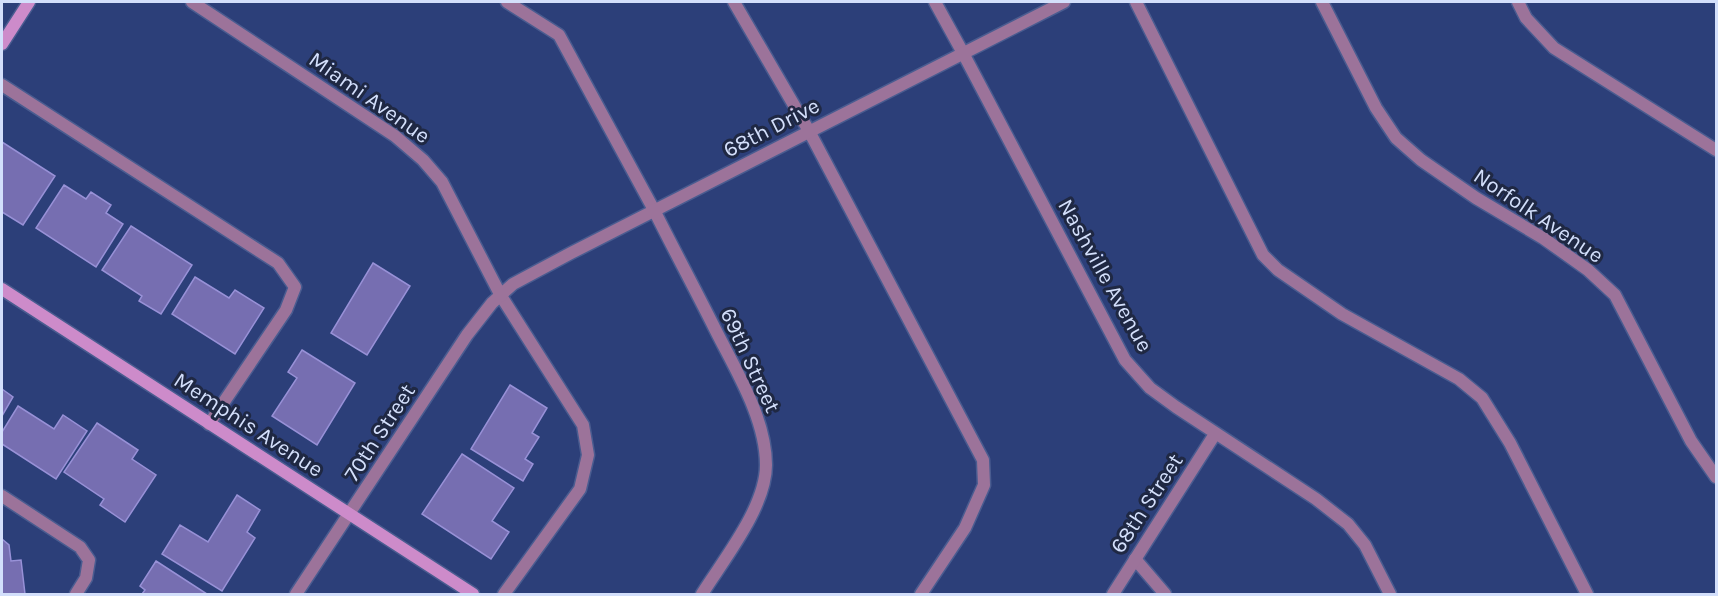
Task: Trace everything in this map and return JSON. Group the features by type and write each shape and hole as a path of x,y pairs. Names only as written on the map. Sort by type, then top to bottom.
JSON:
{"street":[{"path":"2,44 29,2"},
{"name":"Miami Avenue","path":"192,2 395,136 423,160 442,182 501,296 583,425 588,455 580,489 504,594"},
{"name":"69th Street","path":"507,2 559,35 654,210 747,391 761,431 766,465 759,498 749,520 702,594"},
{"path":"734,2 809,131 983,460 984,485 965,528 921,594"},
{"name":"Nashville Avenue","path":"935,2 1125,360 1150,388 1215,434 1316,499 1348,524 1365,545 1390,594"},
{"name":"68th Drive","path":"501,296 513,284 654,210 1064,2"},
{"path":"1136,2 1263,255 1278,270 1342,314 1459,379 1482,398 1510,443 1587,594"},
{"name":"Norfolk Avenue","path":"1322,2 1376,108 1396,138 1421,160 1476,198 1543,238 1588,270 1615,295 1691,441 1716,477"},
{"path":"1518,2 1526,18 1554,48 1716,150"},
{"path":"2,85 278,263 295,287 286,310 209,424"},
{"name":"Memphis Avenue","path":"2,289 473,594"},
{"name":"70th Street","path":"296,594 467,335 492,303 501,296"},
{"name":"68th Street","path":"1113,594 1215,434"},
{"path":"2,496 80,548 89,560 86,578 76,594"},
{"path":"1135,559 1165,594"}],"building":[{"path":"2,142 55,176 23,225 2,212"},
{"path":"64,185 86,199 91,192 111,205 106,213 123,224 96,267 36,228"},
{"path":"131,226 192,265 161,314 139,301 142,296 102,270"},
{"path":"373,263 410,286 367,355 331,333"},
{"path":"195,277 229,298 235,290 264,308 235,354 172,314"},
{"path":"302,350 355,383 317,445 272,416 297,378 288,372"},
{"path":"510,385 547,408 532,433 539,437 525,459 533,464 523,481 471,449"},
{"path":"2,389 13,397 2,416"},
{"path":"18,406 54,429 63,415 87,431 56,479 2,444 2,432"},
{"path":"97,423 138,450 132,459 156,475 125,522 100,505 104,499 64,472"},
{"path":"462,454 514,488 492,521 509,532 491,559 422,514"},
{"path":"237,495 260,510 247,532 255,538 222,591 162,554 180,525 208,542"},
{"path":"2,539 9,545 11,561 21,560 25,594 2,594"},
{"path":"156,561 207,594 142,594 145,590 140,586"}]}
